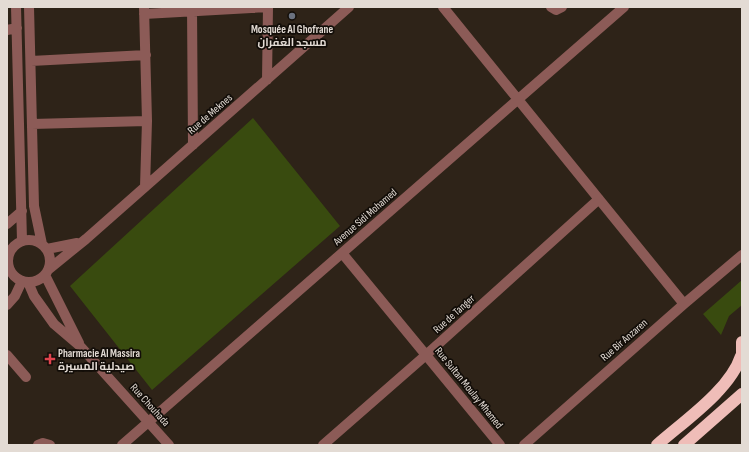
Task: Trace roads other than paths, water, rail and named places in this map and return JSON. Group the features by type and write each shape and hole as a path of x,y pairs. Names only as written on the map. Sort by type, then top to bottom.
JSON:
{"highway":[{"path":"657,445 727,382 736,370 742,358 742,342"},
{"path":"684,445 742,394"}],"street":[{"path":"16,7 12,29 22,211 15,243 9,254 8,265 16,278 25,282 40,280 47,272 51,262 44,246 34,206 29,7"},
{"path":"145,187 147,121 144,11 268,7 267,80"},
{"name":"Rue de Meknes","path":"47,272 349,7"},
{"path":"443,7 684,304"},
{"path":"551,7 556,10 562,7"},
{"name":"Avenue Sidi Mohamed","path":"122,445 624,7"},
{"path":"192,9 193,145"},
{"path":"31,61 146,55"},
{"path":"32,124 147,121"},
{"name":"Rue de Tanger","path":"323,445 600,199"},
{"path":"7,224 22,211"},
{"name":"Rue de Meknes","path":"44,246 67,246 86,239"},
{"path":"15,243 28,240 44,246"},
{"name":"Rue Sultan Moulay Mhamed","path":"342,253 500,445"},
{"name":"Rue Bir Anzaren","path":"524,445 742,255"},
{"name":"Rue Chouhada","path":"47,272 81,347"},
{"path":"7,305 25,282"},
{"name":"Rue Chouhada","path":"25,282 54,324 81,347 169,445"},
{"path":"7,355 26,377"},
{"path":"38,445 43,443 50,445"}],"place":[{"name":"Mosquée Al Ghofrane مسجد الغفران","path":"292,16"},
{"name":"Pharmacie Al Massira صيدلية المسيرة","path":"50,359"}]}
